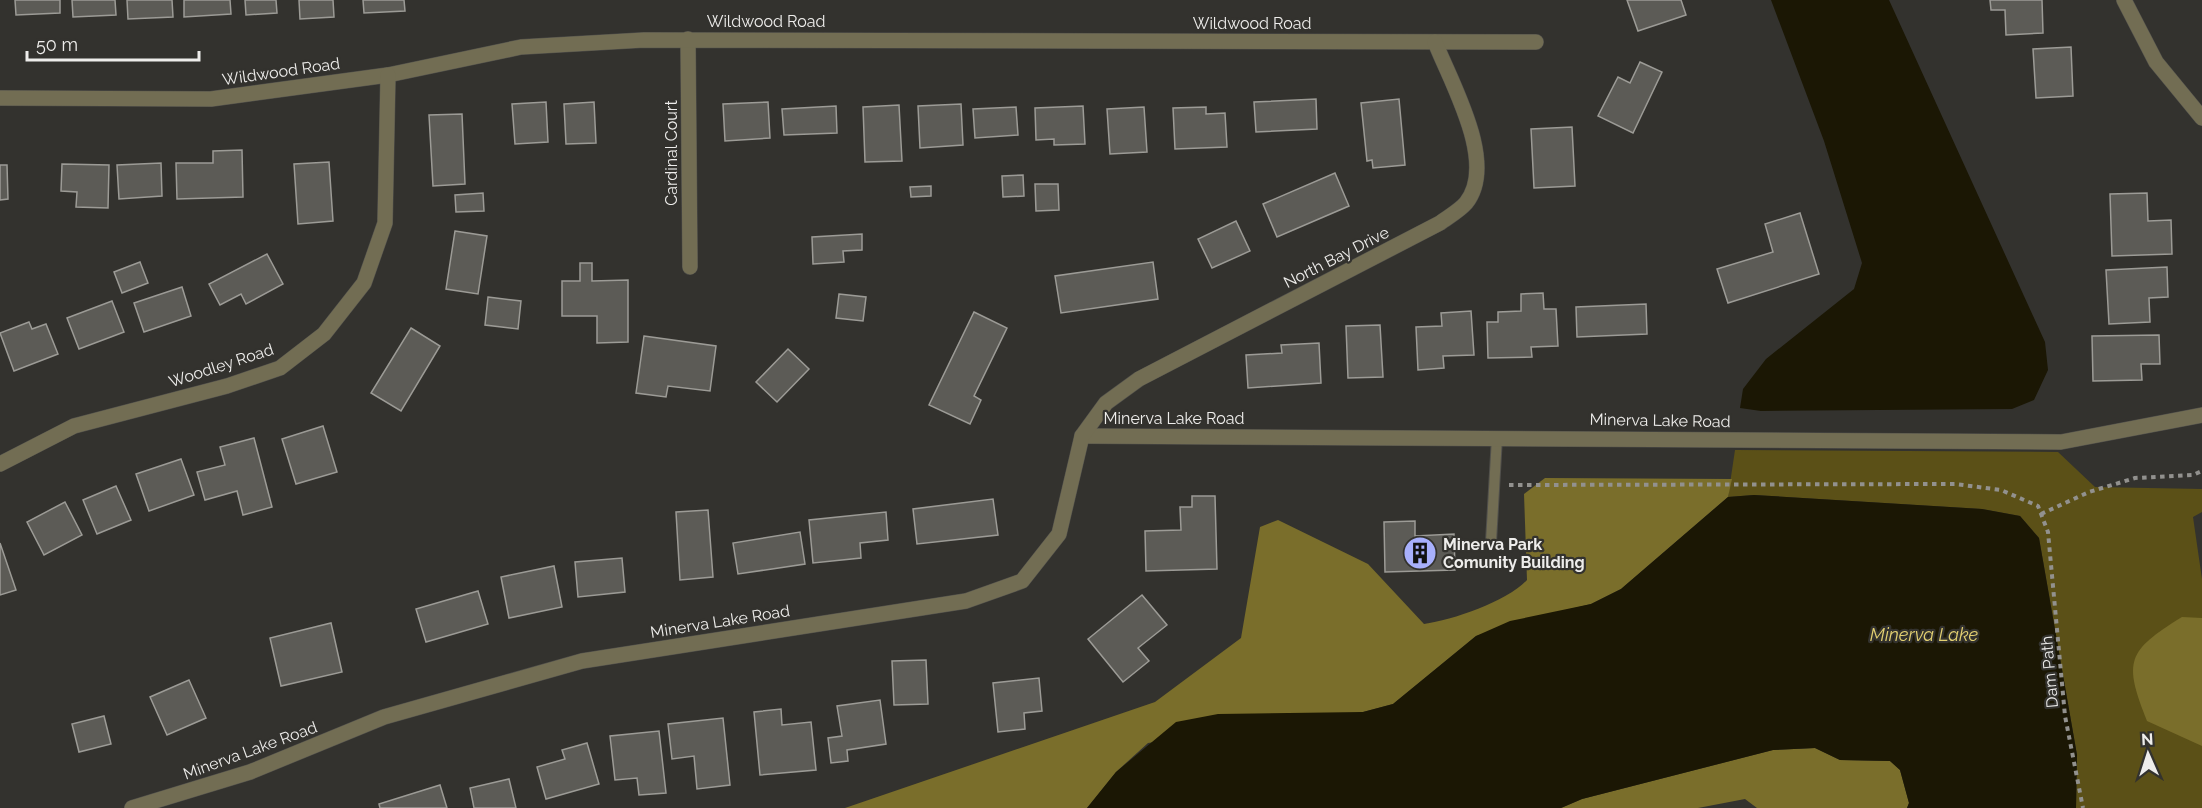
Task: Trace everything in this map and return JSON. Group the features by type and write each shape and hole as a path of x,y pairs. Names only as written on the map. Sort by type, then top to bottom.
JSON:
{"street":[{"path":"2124,0 2156,62 2202,118"},
{"name":"Wildwood Road","path":"0,98 211,99 388,75 521,47 688,39 1536,42"},
{"name":"Cardinal Court","path":"688,39 690,267"},
{"name":"North Bay Drive","path":"1082,436 1106,403 1139,379 1440,224 1466,203 1479,172 1474,140 1435,42"},
{"name":"Woodley Road","path":"0,464 74,426 227,386 280,368 324,334 364,283 385,223 388,75"},
{"name":"Minerva Lake Road","path":"132,808 250,772 384,717 582,661 966,601 1022,581 1059,534 1082,436 2061,442 2202,415"}],"lane":[{"path":"1491,542 1497,437"}],"path":[{"path":"1495,485 1955,484 2001,490 2038,506 2041,514 2089,492 2135,478 2193,474 2202,471"},
{"name":"Dam Path","path":"2041,514 2048,532 2065,716 2083,808"}],"shaded area":[{"path":"1735,450 2058,452 2095,487 2202,489 2202,512 2193,517 2202,579 2202,618 2182,618 2202,746 2202,808 2076,808 2077,755 2039,538 2020,516 1982,509 1754,495 1728,497"},
{"path":"1545,478 1732,479 1728,497 1621,589 1591,604 1476,636 1393,704 1363,712 1148,743 1116,772 1087,808 845,808 1155,702 1241,638 1260,527 1278,520 1368,564 1424,624 1464,614 1494,602 1527,580 1524,494"},
{"path":"2182,617 2202,618 2202,746 2147,721 2135,684 2133,671 2140,649 2150,639"},
{"path":"1815,748 1840,760 1890,761 1900,770 1909,803 1907,808 1757,808 1745,799 1698,808 1561,808 1582,799 1773,750"}],"water":[{"path":"1771,0 1889,0 2045,342 2048,370 2034,400 2012,409 1761,411 1740,408 1743,389 1766,359 1854,289 1862,263 1824,141"},
{"name":"Minerva Lake","path":"1754,495 1982,509 2020,516 2039,538 2077,755 2076,808 1907,808 1909,803 1900,770 1890,761 1840,760 1815,748 1773,750 1582,799 1561,808 1087,808 1116,772 1176,722 1218,714 1363,712 1393,704 1476,636 1510,621 1591,604 1621,589 1728,497"}],"building":[{"path":"15,0 60,0 60,13 16,15"},
{"path":"72,0 115,0 116,15 73,17"},
{"path":"127,0 172,0 173,17 128,19"},
{"path":"184,0 230,0 231,14 184,17"},
{"path":"245,0 276,0 277,13 246,15"},
{"path":"299,0 333,0 334,17 300,19"},
{"path":"363,0 404,0 405,11 364,13"},
{"path":"1627,0 1681,0 1686,15 1638,31"},
{"path":"1990,0 2042,0 2043,33 2006,35 2005,10 1991,10"},
{"path":"2071,47 2073,96 2036,98 2033,49"},
{"path":"1640,62 1662,72 1633,133 1598,116 1618,77 1630,83"},
{"path":"1316,99 1317,129 1256,132 1254,102"},
{"path":"1399,99 1405,165 1373,168 1372,160 1367,161 1361,103"},
{"path":"546,102 548,142 515,144 512,104"},
{"path":"594,102 596,143 566,144 564,104"},
{"path":"768,102 770,138 725,141 723,104"},
{"path":"961,104 963,145 920,148 918,106"},
{"path":"899,105 902,161 865,162 863,107"},
{"path":"836,106 837,133 784,135 782,109"},
{"path":"1083,106 1085,144 1054,145 1054,139 1036,140 1035,108"},
{"path":"1016,107 1018,135 975,138 973,109"},
{"path":"1144,107 1147,152 1110,154 1107,109"},
{"path":"1206,107 1206,114 1225,113 1227,147 1175,149 1173,108"},
{"path":"462,114 465,184 433,186 429,115"},
{"path":"1572,127 1575,186 1534,188 1531,129"},
{"path":"242,150 243,197 177,199 176,163 213,163 213,151"},
{"path":"329,162 333,221 298,224 294,164"},
{"path":"161,163 162,196 119,199 117,165"},
{"path":"62,164 109,165 108,208 76,207 77,192 61,191"},
{"path":"0,165 7,165 8,199 0,200"},
{"path":"1335,173 1349,206 1277,237 1263,204"},
{"path":"1023,175 1024,196 1003,197 1002,176"},
{"path":"1035,184 1058,184 1059,210 1036,211"},
{"path":"931,186 931,196 911,197 910,187"},
{"path":"483,193 484,211 456,212 455,195"},
{"path":"2147,193 2148,221 2171,220 2172,254 2112,256 2110,194"},
{"path":"1800,213 1819,274 1728,303 1717,269 1773,252 1765,224"},
{"path":"1236,221 1250,251 1212,268 1198,239"},
{"path":"455,231 487,236 478,294 446,289"},
{"path":"862,234 862,250 843,251 844,262 813,264 812,237"},
{"path":"267,254 283,284 246,304 241,294 220,305 209,284"},
{"path":"140,262 148,283 122,293 114,272"},
{"path":"1153,262 1158,299 1061,313 1055,276"},
{"path":"580,263 592,263 592,281 628,280 628,342 597,343 597,316 562,316 562,281 580,281"},
{"path":"2167,267 2168,297 2149,298 2150,322 2109,324 2106,270"},
{"path":"182,287 191,316 144,332 134,303"},
{"path":"1543,293 1544,309 1556,309 1558,346 1531,347 1532,357 1488,358 1487,322 1498,322 1498,312 1521,311 1521,294"},
{"path":"839,294 866,297 863,321 836,318"},
{"path":"488,297 521,301 518,329 485,325"},
{"path":"112,301 124,332 79,349 67,318"},
{"path":"1646,304 1647,334 1577,337 1576,307"},
{"path":"1471,311 1474,355 1443,356 1444,368 1418,370 1416,327 1442,326 1441,313"},
{"path":"974,312 1007,328 974,396 981,400 970,424 929,405"},
{"path":"29,322 32,329 46,324 58,354 14,371 0,333"},
{"path":"1380,325 1383,377 1348,378 1346,326"},
{"path":"411,328 440,346 401,411 371,393"},
{"path":"2159,335 2160,364 2141,364 2142,380 2093,381 2092,336"},
{"path":"644,336 716,346 710,391 668,386 666,397 636,393"},
{"path":"1319,343 1321,383 1248,388 1246,355 1282,353 1281,345"},
{"path":"788,349 809,369 777,402 756,382"},
{"path":"323,426 337,472 296,484 282,439"},
{"path":"254,438 272,507 243,515 237,491 205,500 197,472 225,465 220,447"},
{"path":"181,459 194,495 149,511 136,474"},
{"path":"116,486 131,520 97,534 83,500"},
{"path":"1192,496 1215,496 1217,569 1146,571 1145,531 1181,530 1180,507 1192,507"},
{"path":"993,499 998,535 917,544 913,509"},
{"path":"65,502 82,535 44,555 27,522"},
{"path":"708,510 713,577 680,580 676,512"},
{"path":"886,512 888,540 860,543 861,558 813,563 809,520"},
{"name":"Minerva Park Comunity Building","path":"1415,521 1415,536 1454,534 1455,570 1385,572 1384,522"},
{"path":"800,532 805,564 738,574 733,543"},
{"path":"0,543 16,590 0,595"},
{"path":"622,558 625,592 578,597 575,562"},
{"path":"554,566 562,607 509,618 501,577"},
{"path":"478,591 488,624 426,642 416,609"},
{"path":"1142,595 1167,625 1138,648 1149,661 1123,682 1088,639"},
{"path":"331,623 342,672 281,686 270,638"},
{"path":"926,660 928,704 894,705 892,661"},
{"path":"1039,678 1042,711 1024,713 1025,729 998,732 993,683"},
{"path":"189,680 206,718 167,735 150,697"},
{"path":"880,700 886,744 847,750 848,761 831,763 828,738 842,736 837,706"},
{"path":"781,709 782,725 811,722 816,770 760,775 754,712"},
{"path":"104,716 111,744 79,752 72,724"},
{"path":"723,718 730,785 697,789 694,756 672,759 668,724"},
{"path":"659,731 666,793 639,795 637,778 615,780 610,736"},
{"path":"587,743 599,784 546,799 537,767 565,759 562,750"},
{"path":"509,779 516,808 474,808 470,788"},
{"path":"440,785 447,808 380,808 379,804"}],"place":[{"name":"Minerva Park Comunity Building","path":"1420,553"}]}
